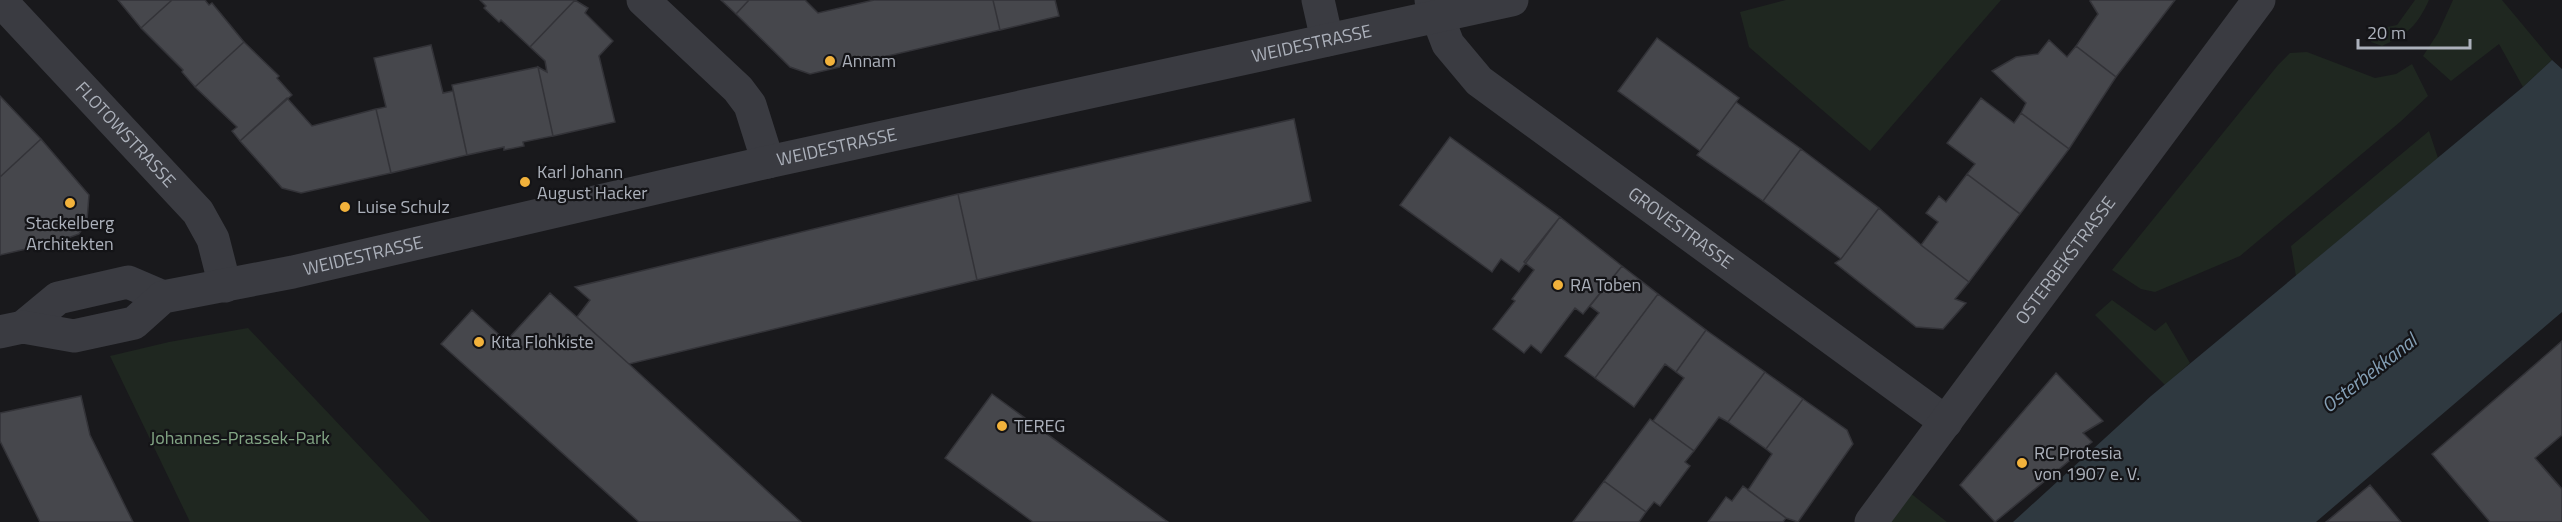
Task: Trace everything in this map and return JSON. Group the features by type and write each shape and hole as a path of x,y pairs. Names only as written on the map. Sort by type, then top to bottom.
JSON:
{"street":[{"name":"FLOTOWSTRASSE","path":"0,0 198,212 213,239 225,286"},
{"path":"643,0 738,89 750,105 768,162"},
{"path":"1318,0 1327,40"},
{"name":"WEIDESTRASSE","path":"12,329 74,336 84,334 134,322 163,297 225,286 560,212 768,162 1327,40 1433,8 1512,0"},
{"name":"OSTERBEKSTRASSE","path":"1871,522 2259,0"},
{"name":"GROVESTRASSE","path":"1433,8 1448,44 1479,81 1946,422"}],"green space":[{"path":"1786,0 2001,0 1870,151 1749,47 1740,12"},
{"path":"2415,0 2429,0 2411,28 2382,46 2371,42 2372,30 2397,25"},
{"path":"2453,0 2502,0 2552,60 2523,87 2499,44 2451,81 2423,56 2438,33"},
{"path":"2307,52 2375,78 2396,74 2412,64 2428,96 2240,256 2155,292 2141,289 2112,270 2278,65 2290,53"},
{"path":"2429,131 2438,158 2296,276 2291,246"},
{"path":"2112,300 2155,331 2166,322 2190,363 2165,385 2095,315"},
{"name":"Johannes-Prassek-Park","path":"248,328 431,522 190,522 110,356 169,342"},
{"path":"1909,492 1947,522 1888,522"}],"water":[{"name":"Osterbekkanal","path":"2552,60 2562,69 2562,312 2316,522 2013,522 2151,396 2523,87"}],"building":[{"path":"118,0 172,0 141,28"},
{"path":"172,0 205,0 209,5 212,3 244,42 195,87 182,72 183,70 141,28"},
{"path":"480,0 575,0 530,47 501,20 499,22 484,8 486,6"},
{"path":"575,0 588,8 585,13 613,41 599,56 615,122 553,136 538,67 547,72 545,61 530,47"},
{"path":"721,0 749,0 736,14"},
{"path":"749,0 805,0 818,13 874,0 993,0 1000,30 810,74 790,67 736,14"},
{"path":"993,0 1055,0 1059,16 1000,30"},
{"path":"2175,0 2116,77 2076,46 2098,14 2090,1"},
{"path":"1657,38 1739,98 1700,151 1618,91"},
{"path":"2049,40 2067,57 2076,46 2116,77 2069,149 2021,113 2026,103 1992,71 2016,57 2038,54"},
{"path":"244,42 279,76 277,78 292,95 240,141 232,131 237,127 195,87"},
{"path":"431,45 443,93 453,91 467,155 391,173 376,109 386,107 374,58"},
{"path":"538,67 553,136 523,142 524,146 504,150 504,147 467,155 452,85"},
{"path":"0,96 41,139 0,177"},
{"path":"287,98 312,126 376,109 391,173 301,193 282,188 240,141"},
{"path":"1981,98 2014,123 2021,113 2069,149 2020,214 1967,174 1975,164 1947,143"},
{"path":"1736,102 1801,149 1763,201 1697,155"},
{"path":"1294,119 1311,201 977,280 958,194"},
{"path":"1450,137 1560,217 1519,272 1501,259 1492,272 1400,205"},
{"path":"41,139 89,195 87,221 79,234 57,242 0,255 0,177"},
{"path":"1801,149 1879,208 1841,259 1763,201"},
{"path":"1967,174 2020,214 1969,282 1921,245 1938,222 1926,213 1939,196 1946,202"},
{"path":"958,194 977,280 629,364 577,317 590,300 575,287"},
{"path":"1879,208 1921,245 1969,282 1955,299 1966,303 1943,329 1916,327 1835,263 1841,259"},
{"path":"1560,217 1622,266 1583,314 1575,308 1541,353 1531,345 1524,353 1493,329 1515,301 1512,299 1534,270 1524,262"},
{"path":"1622,266 1658,294 1595,378 1565,356 1599,313 1590,306"},
{"path":"550,293 801,522 639,522 441,344 472,310 506,341"},
{"path":"1658,294 1706,330 1676,372 1665,364 1634,407 1595,378"},
{"path":"1706,330 1765,372 1728,422 1719,417 1694,451 1653,421 1684,378 1676,372"},
{"path":"2562,341 2562,435 2535,458 2562,489 2562,522 2490,522 2432,454"},
{"path":"1765,372 1803,399 1766,449 1728,422"},
{"name":"RC Protesia von 1907 e. V.","path":"2056,373 2103,421 2083,433 2092,442 1995,522 1960,485"},
{"name":"TEREG","path":"992,394 1168,522 1033,522 945,458"},
{"path":"81,396 90,435 133,522 40,522 0,441 0,413"},
{"path":"1803,399 1847,430 1853,444 1798,522 1786,518 1748,490 1772,454 1766,449"},
{"path":"1650,419 1694,451 1685,462 1690,466 1660,506 1654,502 1646,512 1604,481"},
{"path":"1604,481 1646,512 1639,522 1573,522"},
{"path":"2370,485 2401,522 2326,522"},
{"path":"1743,486 1786,518 1783,522 1708,522 1726,497 1732,501"}],"place":[{"name":"Annam","path":"830,61"},
{"name":"Karl Johann August Hacker","path":"525,182"},
{"name":"Stackelberg Architekten","path":"70,203"},
{"name":"Luise Schulz","path":"345,207"},
{"name":"RA Toben","path":"1558,285"},
{"name":"Kita Flohkiste","path":"479,342"},
{"name":"TEREG","path":"1002,426"},
{"name":"RC Protesia von 1907 e. V.","path":"2022,463"}]}
